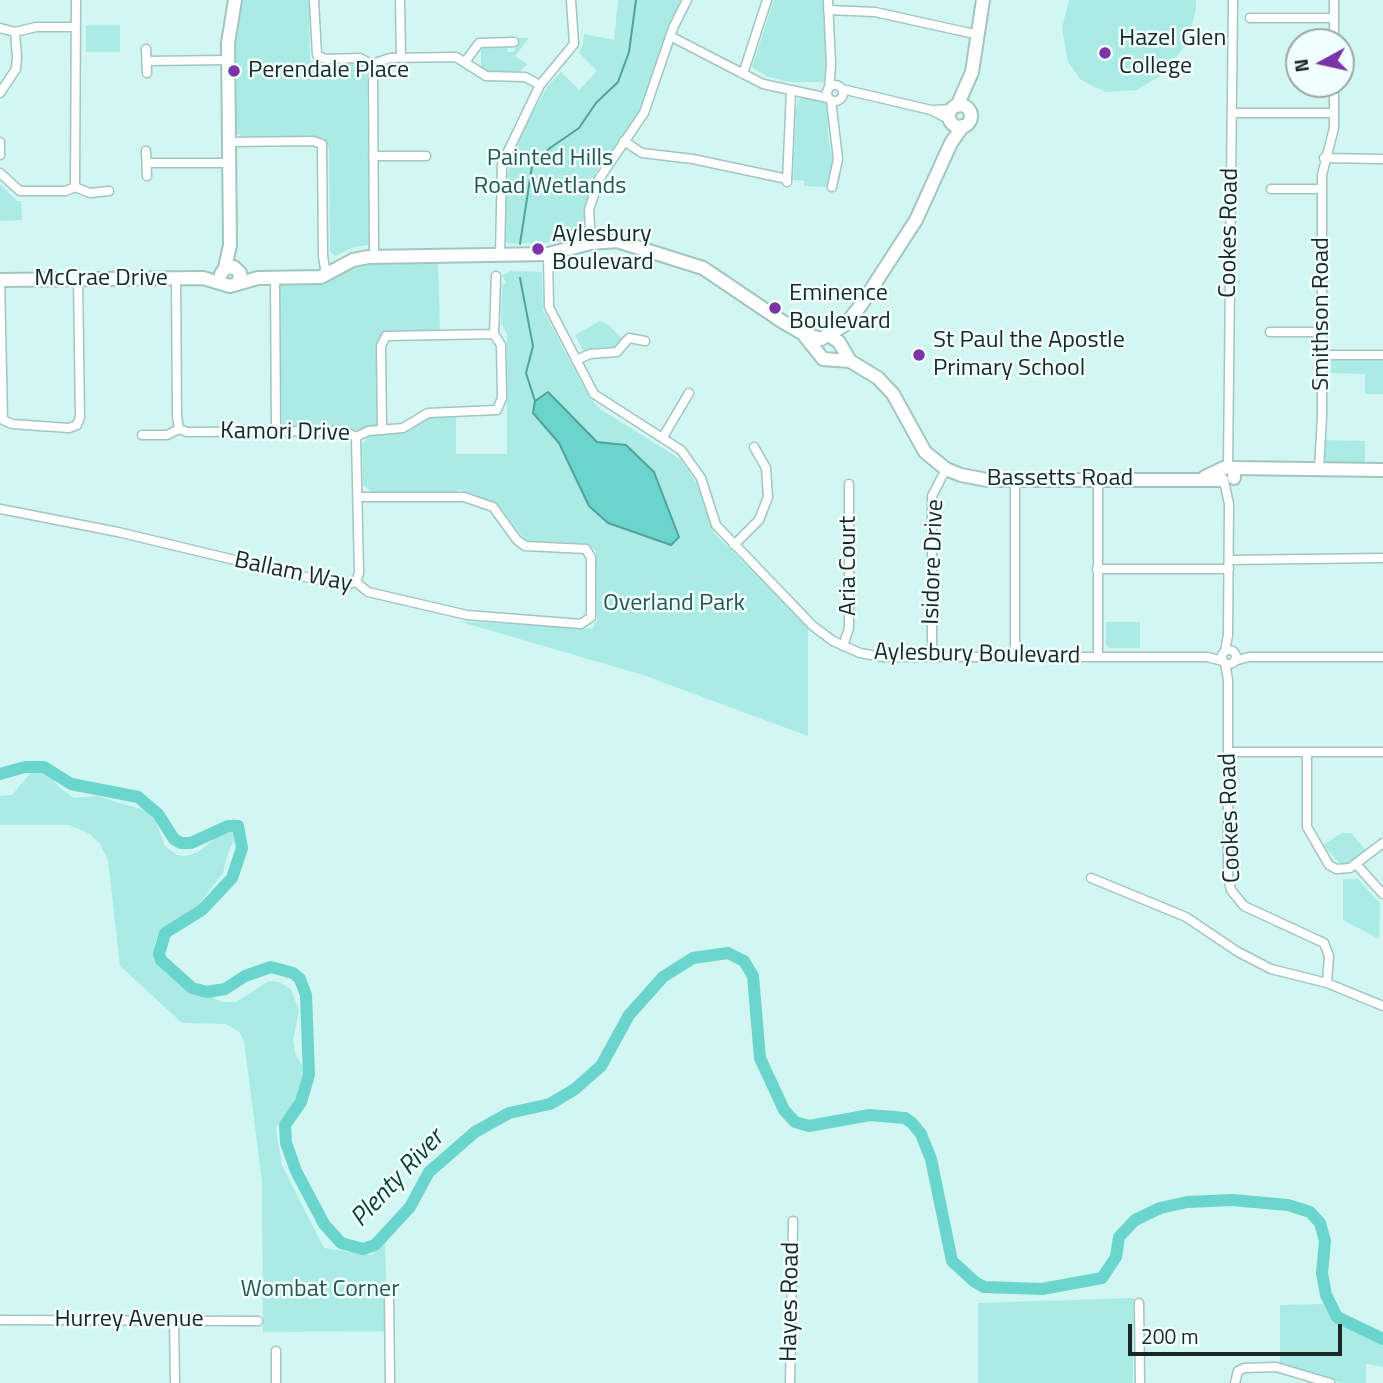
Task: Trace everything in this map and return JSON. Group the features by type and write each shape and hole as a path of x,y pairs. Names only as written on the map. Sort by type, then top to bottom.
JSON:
{"street":[{"path":"75,187 76,0"},
{"path":"233,272 230,245 228,60 235,0"},
{"path":"314,0 317,55 325,59 360,58 375,65"},
{"path":"400,0 401,57"},
{"path":"500,256 502,164 540,85 574,44 571,0"},
{"path":"591,243 588,216 596,186 602,171 644,113 670,36 687,0"},
{"path":"743,74 767,0"},
{"path":"830,346 916,220 951,143 968,86 983,0"},
{"name":"Cookes Road","path":"1233,0 1228,475 1228,876 1231,890 1244,906 1324,943 1329,956 1326,983"},
{"path":"1334,0 1334,28"},
{"path":"832,187 838,159 828,5 875,12 979,35"},
{"path":"1250,18 1334,18"},
{"path":"0,28 15,32 36,27 76,27"},
{"path":"0,93 16,69 15,32"},
{"path":"670,36 763,84 791,91 859,94 958,116"},
{"path":"465,62 479,43 514,42"},
{"path":"146,49 146,73"},
{"path":"375,65 384,59 401,57 451,57 465,62 486,76 525,77 540,85"},
{"path":"147,61 228,60"},
{"path":"374,257 375,65"},
{"path":"624,141 642,153 693,159 787,181 791,91"},
{"name":"Smithson Road","path":"1319,470 1322,189 1324,158 1332,135 1334,98"},
{"path":"1232,113 1334,113"},
{"path":"229,142 313,141 322,144 325,247 331,273"},
{"path":"0,142 0,155"},
{"path":"146,151 147,176"},
{"path":"373,156 426,156"},
{"path":"1324,158 1383,159"},
{"path":"147,163 229,163"},
{"path":"0,173 20,191 65,191 75,187 90,193 109,191"},
{"path":"1271,189 1322,189"},
{"name":"Bassetts Road","path":"500,256 548,254 591,243 629,243 692,264 802,333 830,346 886,386 899,403 919,444 946,469 978,479 1198,479 1253,470 1383,470"},
{"name":"Aylesbury Boulevard","path":"548,254 549,307 600,400 681,450 696,469 716,525 813,626 843,646 870,655 932,657 1383,657"},
{"name":"McCrae Drive","path":"0,280 176,279 203,278 233,272 258,278 275,278 331,273 353,260 374,257 500,256"},
{"name":"McCrae Drive","path":"203,278 230,286 233,272"},
{"name":"Kamori Drive","path":"142,435 167,435 179,429 187,432 344,431 356,437 368,431 403,428 428,413 490,411 499,408 502,398 501,345 494,334 496,276"},
{"path":"275,278 276,431"},
{"path":"0,280 3,420 12,424 69,428 77,425 80,417 78,279"},
{"path":"176,279 179,429"},
{"path":"1270,332 1322,332"},
{"path":"382,430 381,346 386,336 494,334"},
{"path":"576,360 590,354 617,352 629,338 645,341"},
{"path":"1322,355 1383,355"},
{"path":"663,438 690,393"},
{"path":"355,582 359,573 356,437"},
{"path":"734,545 759,520 768,498 766,468 754,447"},
{"name":"Isidore Drive","path":"932,657 932,496 946,469"},
{"path":"1015,480 1015,657"},
{"path":"1098,480 1098,657"},
{"name":"Aria Court","path":"843,646 849,628 849,484"},
{"name":"Ballam Way","path":"0,509 118,532 343,586 355,582 368,592 467,615 587,623 592,612 591,558 586,550 525,546 513,535 493,506 464,497 358,497"},
{"path":"1097,569 1383,558"},
{"path":"1228,752 1383,752"},
{"path":"1307,752 1309,831 1329,865 1343,870 1356,864 1383,843"},
{"path":"1356,864 1383,894"},
{"path":"1091,878 1186,917 1264,966 1326,983 1383,1006"},
{"name":"Hayes Road","path":"790,1383 793,1221"},
{"path":"389,1293 390,1383"},
{"path":"1139,1303 1140,1383"},
{"name":"Hurrey Avenue","path":"0,1320 258,1321"},
{"path":"174,1320 175,1383"},
{"path":"276,1351 276,1383"},
{"path":"1236,1383 1241,1369 1282,1367 1328,1383"}],"green space":[{"path":"242,0 309,0 310,60 314,64 362,64 367,69 369,245 354,247 335,256 330,251 329,149 324,138 243,137 235,132 234,49"},
{"name":"Painted Hills Road Wetlands","path":"618,0 682,0 668,29 642,106 633,123 596,172 580,234 558,242 505,242 505,183 517,141 548,86 561,72 579,90 597,71 579,53 584,34 614,40"},
{"path":"774,0 823,0 826,24 826,82 790,82 768,77 752,67"},
{"path":"1069,0 1196,0 1196,9 1188,42 1163,74 1137,90 1106,92 1081,80 1068,62 1062,28"},
{"path":"86,25 120,25 120,52 86,52"},
{"path":"517,38 529,38 515,56 527,64 518,73 494,73 481,68 481,48 507,47 508,52 514,52"},
{"path":"803,97 825,101 829,106 828,135 833,162 827,187 804,186 804,181 793,180 796,108 798,100"},
{"path":"0,184 17,201 21,201 22,220 0,221"},
{"path":"438,259 440,330 391,331 379,339 379,426 359,431 347,427 282,426 279,286 361,263"},
{"name":"Overland Park","path":"511,271 542,272 543,310 589,397 600,409 680,459 698,485 714,533 808,627 808,736 643,675 458,621 592,629 597,620 596,551 581,543 526,541 496,503 458,489 457,493 372,492 363,485 362,444 370,435 406,432 429,418 456,416 456,454 507,454 507,334 501,323 502,285 506,283 502,275"},
{"path":"600,321 623,339 615,349 585,354 575,335"},
{"path":"1331,359 1383,359 1383,394 1365,394 1365,374 1331,373"},
{"path":"1323,440 1365,441 1365,466 1329,465 1323,458"},
{"path":"1106,622 1140,622 1140,648 1109,648 1106,645"},
{"name":"Wombat Corner","path":"34,769 46,771 59,787 74,798 97,796 147,811 156,822 165,846 177,855 185,856 198,852 212,841 228,822 234,818 239,822 242,828 229,850 223,873 195,909 160,929 155,943 155,958 180,981 209,989 214,998 222,1002 236,1002 269,981 279,982 291,989 299,1011 293,1040 295,1053 304,1069 305,1086 276,1128 282,1165 324,1248 371,1255 379,1250 385,1240 386,1280 381,1288 386,1303 386,1331 263,1332 262,1182 244,1041 239,1032 226,1024 182,1023 120,966 108,860 100,844 90,834 69,825 0,825 0,796 12,795"},
{"path":"1342,833 1351,833 1366,850 1349,865 1342,866 1323,845"},
{"path":"1343,879 1358,879 1380,903 1379,939 1343,920"},
{"path":"1134,1298 1133,1383 978,1383 978,1303"},
{"path":"1323,1304 1334,1321 1383,1345 1383,1367 1366,1364 1366,1383 1341,1383 1280,1364 1280,1305"}],"shaded area":[{"path":"548,392 597,442 626,445 654,472 679,537 671,545 608,523 589,506 559,443 533,413 535,401"}],"waterway":[{"path":"520,244 532,166 550,148 579,128 596,103 618,82 629,52 636,0"},
{"path":"520,278 533,346 526,373 535,401"},
{"name":"Plenty River","path":"0,774 25,767 44,767 71,784 138,797 158,814 174,839 181,843 191,843 228,826 238,826 242,848 232,878 202,910 165,933 159,954 161,960 192,988 207,992 225,989 245,976 271,967 293,973 300,979 306,995 309,1075 301,1102 285,1125 286,1143 296,1171 324,1224 341,1243 363,1249 375,1245 410,1207 429,1172 475,1132 509,1113 550,1104 575,1089 601,1066 629,1015 663,977 693,958 728,953 744,961 753,976 760,1058 784,1110 795,1122 809,1126 870,1115 905,1118 912,1123 921,1134 931,1159 952,1261 975,1282 984,1287 1042,1289 1102,1278 1116,1257 1119,1237 1135,1220 1160,1208 1187,1202 1232,1200 1288,1205 1310,1212 1320,1223 1325,1241 1322,1273 1326,1295 1337,1317 1383,1339"}],"place":[{"name":"Hazel Glen College","path":"1105,53"},
{"name":"Perendale Place","path":"234,71"},
{"name":"Aylesbury Boulevard","path":"538,249"},
{"name":"Eminence Boulevard","path":"775,308"},
{"name":"St Paul the Apostle Primary School","path":"919,355"}]}
